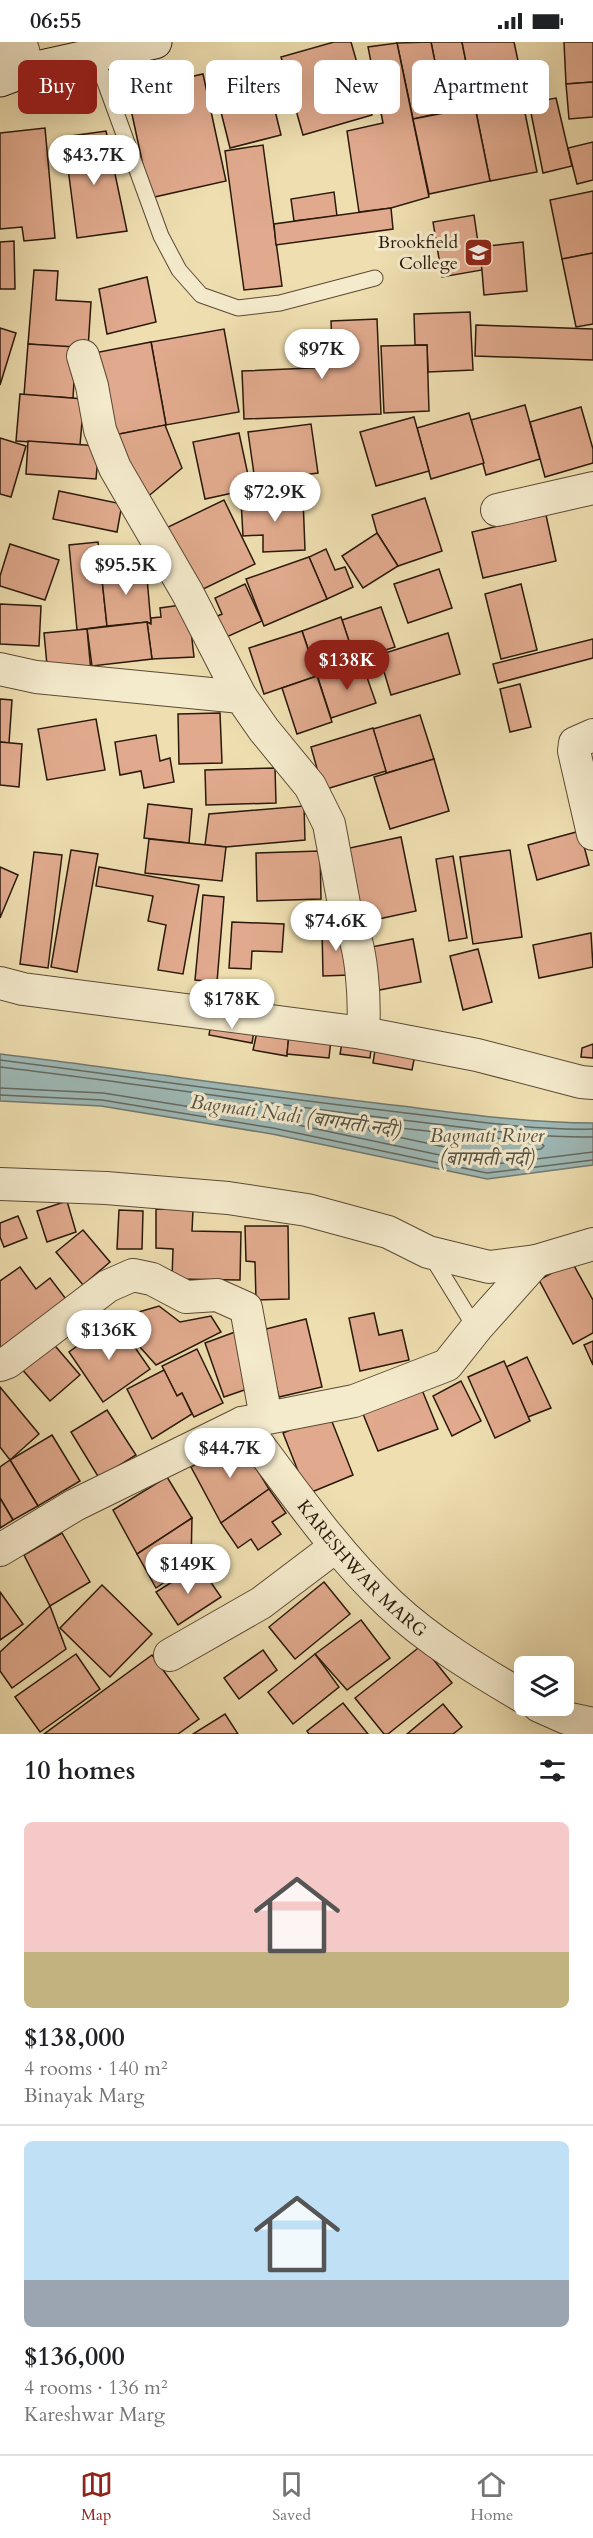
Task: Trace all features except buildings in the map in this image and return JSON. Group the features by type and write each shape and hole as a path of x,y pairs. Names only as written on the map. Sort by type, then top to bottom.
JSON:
{"main road":[{"path":"14,59 95,55 155,42"}],"street":[{"path":"83,356 92,386 100,430 114,468 187,592 241,697 264,730 310,786 329,824 347,920 354,930 365,1004 363,1032"},
{"path":"497,510 593,488"},
{"path":"0,669 36,677 241,697"},
{"path":"593,735 575,743 574,751 593,834"},
{"path":"0,983 23,989 363,1032 477,1055 580,1082 593,1083"},
{"path":"0,1184 106,1188 228,1198 307,1210 388,1232 428,1252 489,1267 536,1261 593,1244"},
{"path":"0,1550 75,1505 254,1420 354,1401 447,1365 536,1261"},
{"path":"0,1365 8,1362 108,1286 133,1275 152,1279 186,1297 217,1295 246,1308 254,1420"},
{"name":"KARESHWAR MARG","path":"254,1420 335,1547 391,1605 468,1665 514,1692"},
{"path":"170,1655 261,1603 335,1547"}],"lane":[{"path":"95,55 161,236 179,270 201,295 238,308 280,303 375,278"},
{"path":"428,1252 476,1329"}],"water":[{"name":"Bagmati River (बागमती नदी)","path":"0,1054 474,1115 593,1123 593,1165 487,1179 272,1134 101,1106 0,1101"}],"place":[{"name":"Brookfield College","path":"479,252"}],"water label":[{"name":"Bagmati Nadi (बागमती नदी)","path":"296,1116"}]}
